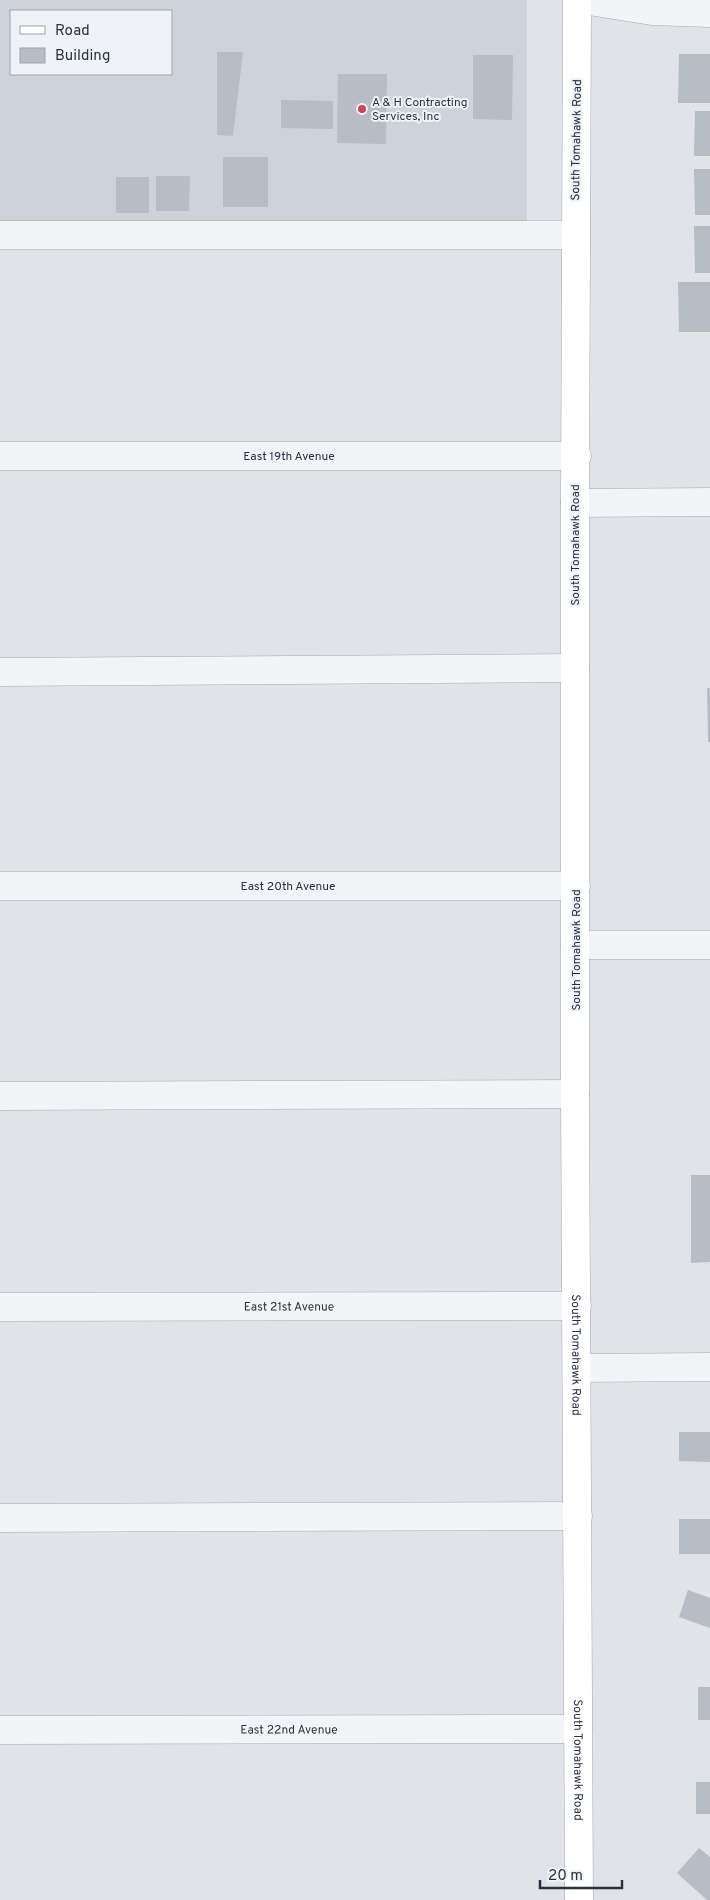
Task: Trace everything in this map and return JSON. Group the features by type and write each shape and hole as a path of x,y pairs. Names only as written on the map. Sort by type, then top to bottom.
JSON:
{"main road":[{"name":"South Tomahawk Road","path":"577,0 575,235 577,456 575,503 575,1094 579,1900"}],"street":[{"path":"583,0 652,11 710,13 710,7"},
{"path":"0,235 575,235"},
{"name":"East 19th Avenue","path":"0,456 577,456"},
{"path":"575,503 710,502"},
{"path":"0,672 575,668"},
{"name":"East 20th Avenue","path":"0,886 576,886"},
{"path":"576,945 710,945"},
{"path":"0,1096 575,1094"},
{"name":"East 21st Avenue","path":"0,1307 577,1306"},
{"path":"577,1368 710,1368"},
{"path":"0,1518 578,1516"},
{"name":"East 22nd Avenue","path":"0,1730 578,1729"}],"shaded area":[{"path":"0,0 527,0 527,235 0,235"}],"building":[{"path":"217,52 243,52 233,136 217,135"},
{"path":"679,54 710,54 710,103 678,103"},
{"path":"473,55 513,55 512,120 473,119"},
{"name":"A & H Contracting Services, Inc","path":"338,74 387,74 386,144 337,143"},
{"path":"281,100 333,101 333,129 281,128"},
{"path":"695,111 710,111 710,156 694,156"},
{"path":"223,157 268,157 268,207 223,207"},
{"path":"694,169 710,169 710,215 695,215"},
{"path":"156,176 190,176 189,211 156,211"},
{"path":"116,177 149,177 149,213 116,213"},
{"path":"694,226 710,226 710,273 695,273"},
{"path":"678,282 710,282 710,332 679,332"},
{"path":"707,688 710,688 710,742 708,742"},
{"path":"691,1175 710,1175 710,1262 691,1263"},
{"path":"679,1432 710,1432 710,1462 679,1461"},
{"path":"679,1519 710,1519 710,1554 679,1554"},
{"path":"688,1590 710,1598 710,1628 679,1617"},
{"path":"698,1687 710,1687 710,1720 698,1720"},
{"path":"696,1782 710,1782 710,1814 696,1814"},
{"path":"699,1848 710,1857 710,1900 707,1900 677,1873"}],"place":[{"name":"A & H Contracting Services, Inc","path":"362,109"}]}
